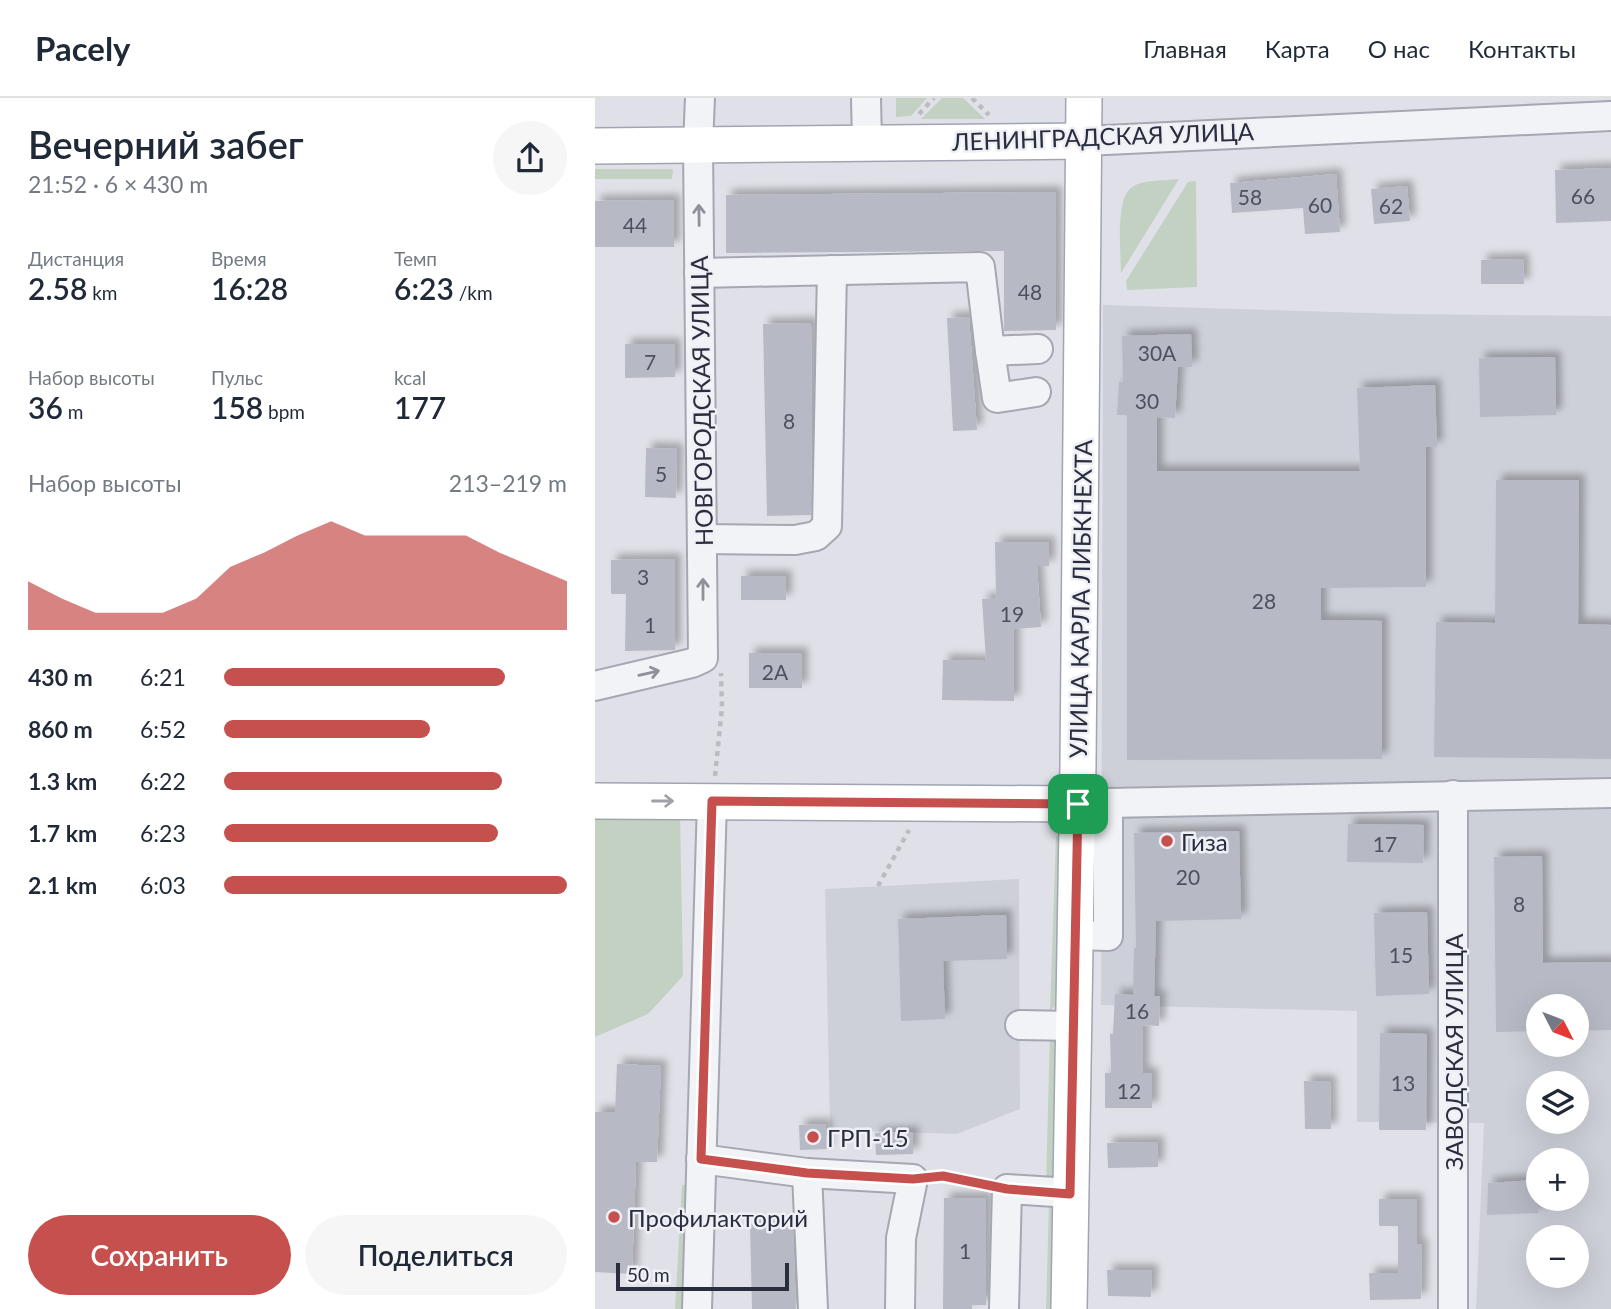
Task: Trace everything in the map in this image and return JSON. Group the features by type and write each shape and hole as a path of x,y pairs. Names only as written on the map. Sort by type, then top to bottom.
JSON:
{"main road":[{"name":"УЛИЦА КАРЛА ЛИБКНЕХТА","path":"1069,1309 1078,804 1084,98"},
{"name":"ЛЕНИНГРАДСКАЯ УЛИЦА","path":"595,146 1085,141"},
{"path":"595,801 1078,804"}],"street":[{"name":"НОВГОРОДСКАЯ УЛИЦА","path":"595,686 703,658 698,145 700,98"},
{"path":"866,98 867,142"},
{"name":"ЛЕНИНГРАДСКАЯ УЛИЦА","path":"1085,141 1504,109 1611,116"},
{"path":"699,273 980,267 997,398 1036,392"},
{"path":"703,539 795,540 816,536 827,526 832,270"},
{"path":"990,351 1038,349"},
{"path":"1075,935 1108,936 1108,803 1611,793"},
{"name":"ЗАВОДСКАЯ УЛИЦА","path":"1453,795 1453,1309"},
{"path":"697,1309 712,801"},
{"path":"1020,1025 1073,1026"},
{"path":"701,1159 807,1173 913,1179 901,1238 900,1309"},
{"path":"807,1173 813,1309"},
{"path":"1004,1309 1007,1189 1070,1194"}],"path":[{"path":"912,123 935,98"},
{"path":"972,98 997,122"},
{"path":"878,886 912,823"},
{"path":"913,1179 943,1176 1007,1189"}],"shaded area":[{"path":"1103,305 1402,314 1611,316 1611,1309 1476,1309 1484,1123 1357,1122 1357,1011 1101,1005"},
{"path":"1019,879 1020,1109 957,1134 830,1130 825,889"}],"green space":[{"path":"896,98 927,98 911,116 896,117"},
{"path":"942,98 963,98 985,119 921,119"},
{"path":"595,169 673,169 672,179 595,179"},
{"path":"1179,179 1121,273 1120,228 1126,194 1141,183"},
{"path":"1196,181 1197,287 1127,290 1126,281 1188,182"},
{"path":"595,811 680,812 683,976 648,1014 595,1037"},
{"path":"1056,835 1063,848 1059,1002 1050,1011"},
{"path":"1050,1032 1059,1041 1056,1175 1046,1183"},
{"path":"682,1185 690,1185 692,1309 675,1309"},
{"path":"1049,1204 1055,1216 1052,1309 1046,1309"}],"building":[{"path":"1611,168 1611,221 1556,223 1555,170"},
{"path":"1336,174 1340,232 1305,234 1303,208 1232,213 1230,183"},
{"path":"1407,186 1410,221 1374,224 1371,189"},
{"path":"1056,192 1056,330 1004,331 1004,251 726,253 726,195"},
{"path":"674,200 674,247 595,247 595,201"},
{"path":"1523,259 1524,284 1481,284 1481,260"},
{"path":"969,317 977,430 953,431 947,318"},
{"path":"811,323 811,515 767,516 763,324"},
{"path":"1191,334 1192,367 1178,367 1175,418 1157,417 1157,471 1360,471 1357,388 1435,385 1437,447 1426,447 1426,587 1321,588 1321,620 1382,621 1382,759 1127,760 1127,415 1117,415 1119,382 1123,382 1122,336"},
{"path":"625,344 675,344 675,377 625,378"},
{"path":"1555,357 1556,415 1480,417 1479,358"},
{"path":"646,448 677,449 676,498 645,497"},
{"path":"1496,480 1579,480 1578,624 1611,625 1611,759 1434,757 1436,622 1495,623"},
{"path":"995,542 1049,542 1049,566 1037,566 1041,627 1014,629 1014,701 942,700 943,660 986,661 982,599 996,598"},
{"path":"675,559 675,650 625,651 626,594 611,594 611,560"},
{"path":"741,576 786,576 786,600 741,600"},
{"path":"749,653 802,653 802,688 749,688"},
{"path":"1348,824 1424,825 1423,863 1347,862"},
{"path":"1239,831 1241,919 1156,921 1154,996 1160,996 1159,1026 1143,1025 1143,1073 1152,1073 1152,1108 1105,1108 1105,1073 1111,1073 1110,1034 1113,1034 1115,994 1133,995 1136,948 1134,833"},
{"path":"1542,856 1543,963 1611,962 1611,1030 1589,1031 1589,994 1526,994 1526,1031 1496,1032 1494,857"},
{"path":"1427,912 1429,994 1376,996 1374,913"},
{"path":"1006,915 1007,959 943,961 945,1019 901,1021 898,919"},
{"path":"1380,1033 1427,1034 1426,1130 1379,1130"},
{"name":"Профилакторий","path":"617,1064 661,1066 657,1162 636,1162 632,1274 595,1272 595,1112 615,1112"},
{"path":"1304,1081 1330,1081 1331,1129 1305,1129"},
{"name":"ГРП-15","path":"825,1124 827,1149 800,1150 799,1125"},
{"path":"913,1132 913,1154 876,1155 875,1133"},
{"path":"1158,1142 1158,1167 1108,1168 1107,1143"},
{"path":"1526,1181 1526,1211 1538,1213 1487,1215 1488,1183"},
{"path":"944,1198 986,1198 986,1305 972,1305 972,1309 943,1309"},
{"path":"1379,1199 1417,1199 1417,1244 1422,1244 1421,1299 1370,1300 1369,1273 1398,1273 1398,1226 1379,1226"},
{"path":"750,1224 793,1224 796,1309 752,1309"},
{"path":"1107,1270 1152,1270 1151,1297 1108,1296"}],"place":[{"name":"Гиза","path":"1167,841"},
{"name":"ГРП-15","path":"813,1137"},
{"name":"Профилакторий","path":"614,1217"}],"route":[{"path":"712,801 1078,804 1070,1194 1007,1189 943,1176 913,1179 807,1173 701,1159 712,801"}]}
